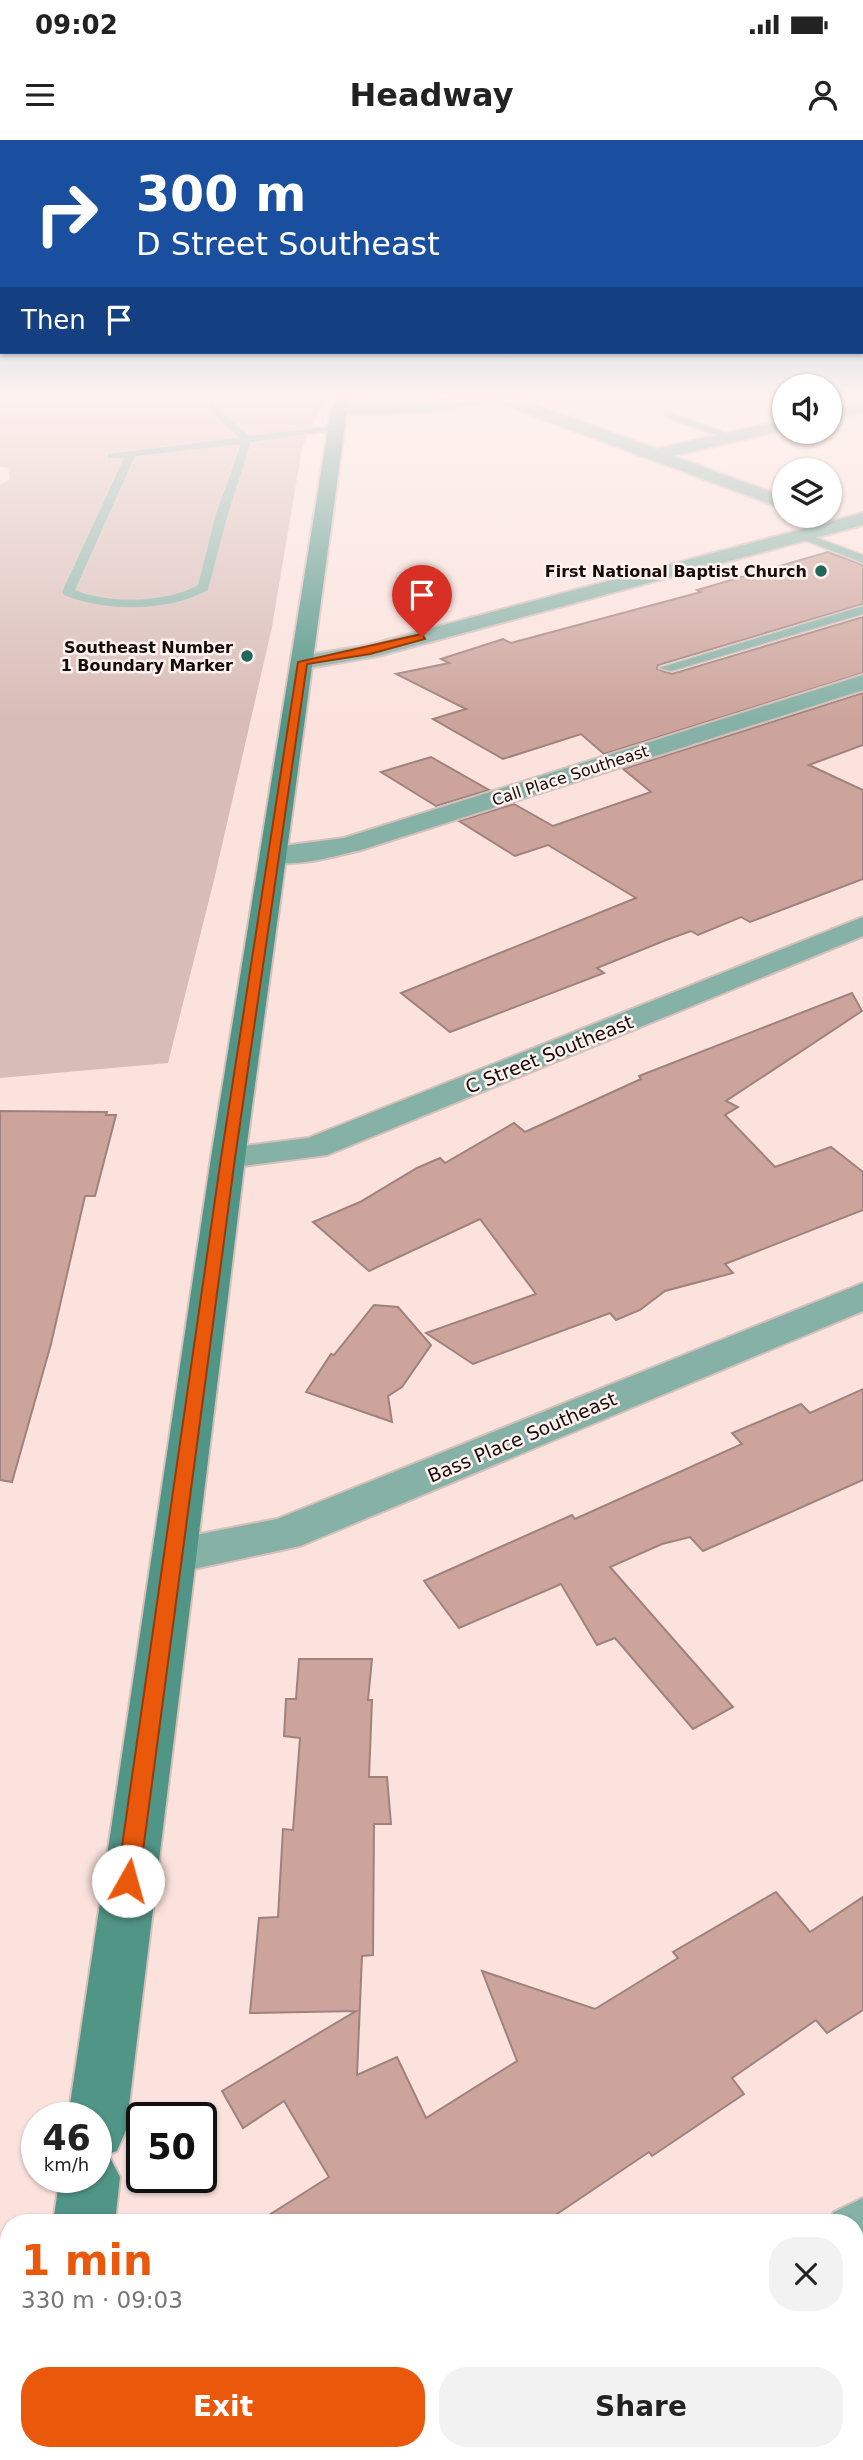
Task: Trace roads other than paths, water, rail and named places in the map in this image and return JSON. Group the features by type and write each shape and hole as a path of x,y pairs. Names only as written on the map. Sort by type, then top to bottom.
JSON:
{"main road":[{"path":"100,2102 228,1158 326,503"},
{"path":"85,2214 88,2193"}],"street":[{"path":"303,662 370,651 853,522 863,532"},
{"name":"Call Place Southeast","path":"275,855 326,850 351,844 863,682"},
{"name":"C Street Southeast","path":"228,1158 316,1148 863,926"},
{"name":"Bass Place Southeast","path":"175,1556 284,1534 863,1296"}],"lane":[{"path":"109,503 68,592 75,596 168,600 199,592 204,587 226,503"},
{"path":"802,535 863,559"},
{"path":"666,668 863,610"}],"place":[{"name":"First National Baptist Church","path":"821,571"},
{"name":"Southeast Number 1 Boundary Marker","path":"247,656"}]}
